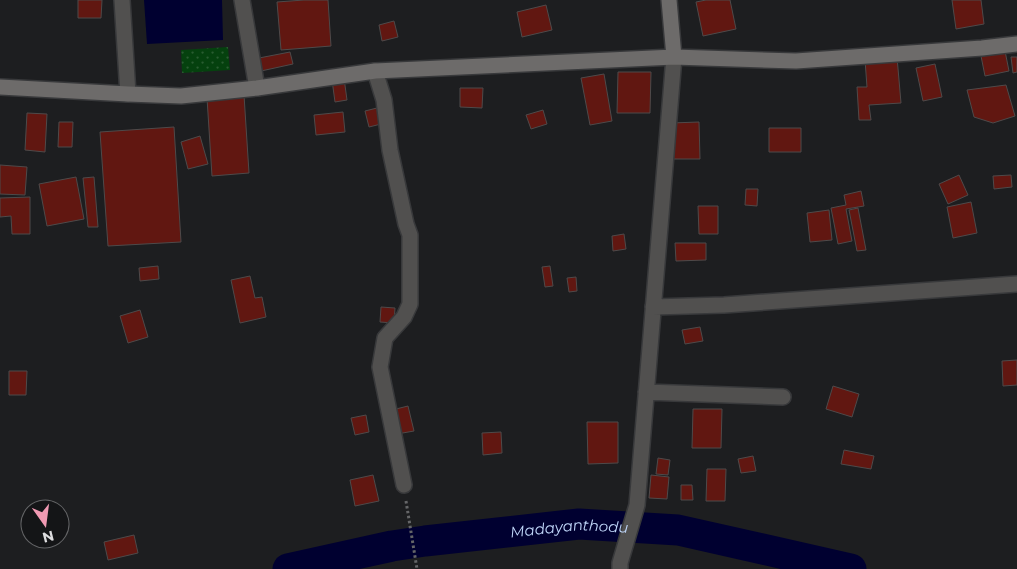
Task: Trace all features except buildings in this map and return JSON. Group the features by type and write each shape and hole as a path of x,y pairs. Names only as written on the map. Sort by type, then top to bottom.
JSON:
{"main road":[{"path":"669,0 674,57"},
{"path":"0,86 181,96 257,88 375,71 674,57 796,61 1017,44"}],"street":[{"path":"122,0 128,94"},
{"path":"242,0 257,88"},
{"path":"620,566 637,505 674,57"},
{"path":"375,71 384,100 390,150 410,235 410,304 404,317 385,338 380,367 404,485"},
{"path":"654,307 724,305 1017,284"},
{"path":"646,392 783,397"}],"path":[{"path":"404,485 417,569"}],"green space":[{"path":"228,47 230,70 182,73 181,50"}],"shaded area":[{"path":"144,0 222,0 223,40 147,44"}],"waterway":[{"name":"Madayanthodu","path":"288,569 392,546 579,524 678,530 851,569"}]}
